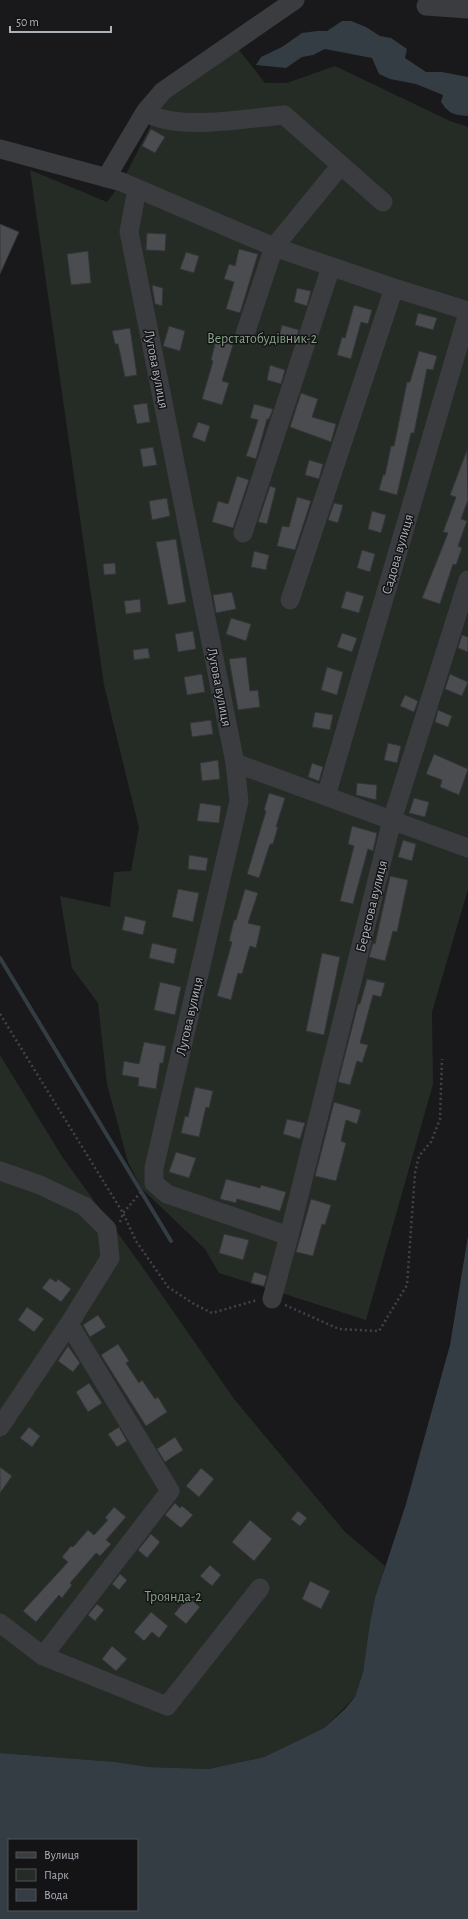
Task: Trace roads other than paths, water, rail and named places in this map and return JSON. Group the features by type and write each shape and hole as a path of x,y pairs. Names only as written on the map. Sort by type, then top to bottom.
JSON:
{"street":[{"path":"106,178 145,112 163,90 295,0"},
{"path":"426,6 468,9"},
{"path":"145,112 155,118 188,123 284,115 383,202"},
{"path":"0,149 122,182 274,247 468,312"},
{"path":"245,334 274,247 341,165"},
{"name":"Лугова вулиця","path":"137,189 129,232 235,763 239,801 154,1168 154,1183 167,1194 289,1236"},
{"path":"243,533 332,267"},
{"path":"290,600 394,288"},
{"name":"Садова вулиця","path":"326,796 468,312"},
{"name":"Берегова вулиця","path":"272,1300 392,820 468,580"},
{"path":"235,763 468,848"},
{"path":"0,1172 40,1185 84,1206 107,1229 110,1258 69,1324 0,1427"},
{"path":"42,1656 170,1491 69,1324"},
{"path":"0,1623 42,1656 167,1706 260,1588"}],"water":[{"path":"342,21 351,21 366,27 380,36 391,38 407,49 405,58 426,72 442,72 468,77 468,116 455,114 449,111 441,102 443,95 416,84 390,79 379,74 372,58 325,49 313,55 302,57 286,68 256,65 261,57 282,47 302,33 327,31"},
{"path":"468,1236 468,1919 0,1919 0,1753 116,1762 148,1767 208,1769 264,1757 324,1728 345,1709 355,1697 363,1672 375,1598 406,1504 450,1345"}],"waterway":[{"path":"0,958 171,1241"}],"park label":[{"name":"Верстатобудівник-2","path":"262,338"},
{"name":"Троянда-2","path":"173,1596"}]}
